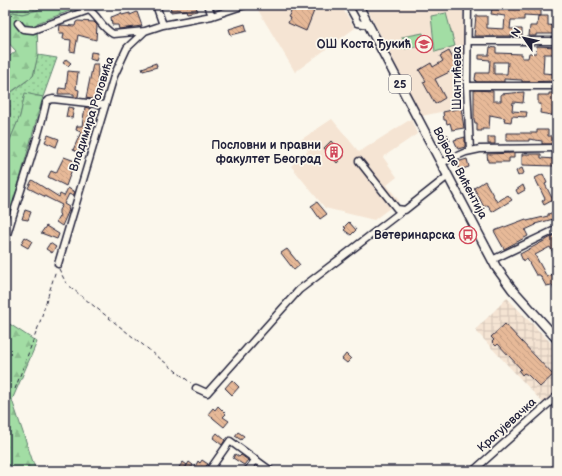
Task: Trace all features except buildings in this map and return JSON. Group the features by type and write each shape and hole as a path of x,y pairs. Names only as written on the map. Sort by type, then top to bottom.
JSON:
{"main road":[{"name":"Војводе Вићентија","path":"358,5 492,260 512,289 557,339"}],"street":[{"path":"156,5 163,25"},
{"path":"208,5 212,16"},
{"name":"Владимира Роловића","path":"58,264 105,106 120,61 127,48 145,31 163,25 212,16 245,5"},
{"path":"348,5 358,22 368,25"},
{"name":"Шантићева","path":"468,5 467,86 470,151"},
{"path":"18,23 23,29 33,30 89,10 93,13 101,25 113,34 145,31"},
{"path":"468,41 557,41"},
{"path":"467,86 557,86"},
{"path":"6,238 18,193 38,140 46,103 53,99 105,106"},
{"path":"441,163 470,151 501,148 557,148"},
{"path":"359,161 397,209 402,211"},
{"path":"196,388 208,393 299,290 448,176"},
{"path":"492,260 557,229"},
{"name":"Крагујевачка","path":"473,471 557,396"},
{"path":"209,471 230,441 256,458 271,471"},
{"path":"248,471 256,458"}],"path":[{"path":"5,9 18,23"},
{"path":"15,388 39,325 58,264"},
{"path":"58,264 61,275 66,283 150,351 174,368 196,388"}],"shaded area":[{"path":"255,5 340,5 355,28 295,72"},
{"name":"ОШ Коста Ђукић","path":"380,5 463,5 463,82 460,85 463,107 422,116 366,7"},
{"path":"332,119 359,152 411,119 417,134 383,157 397,177 387,185 399,201 374,220 325,208 291,166 308,151 299,141"},
{"path":"507,298 557,349 557,392 544,404 475,330"}],"green space":[{"path":"5,5 39,5 39,10 22,14 13,12 5,18"},
{"path":"39,5 86,5 37,23 38,55 33,76 11,92 5,87 5,60 16,51 5,39 5,18 13,12 22,14 38,10"},
{"path":"90,5 105,5 103,9 93,11"},
{"path":"446,13 455,46 435,52 431,16"},
{"path":"423,33 425,45 405,49 402,37"},
{"path":"38,55 57,58 43,97 25,94 20,116 5,152 5,87 12,92 33,76"},
{"path":"25,93 43,97 5,232 5,152 20,116"},
{"path":"5,321 37,342 12,400 36,471 5,471"}],"place":[{"name":"ОШ Коста Ђукић","path":"424,44"},
{"name":"Пословни и правни факултет Београд","path":"334,152"},
{"name":"Ветеринарска","path":"468,235"}]}
